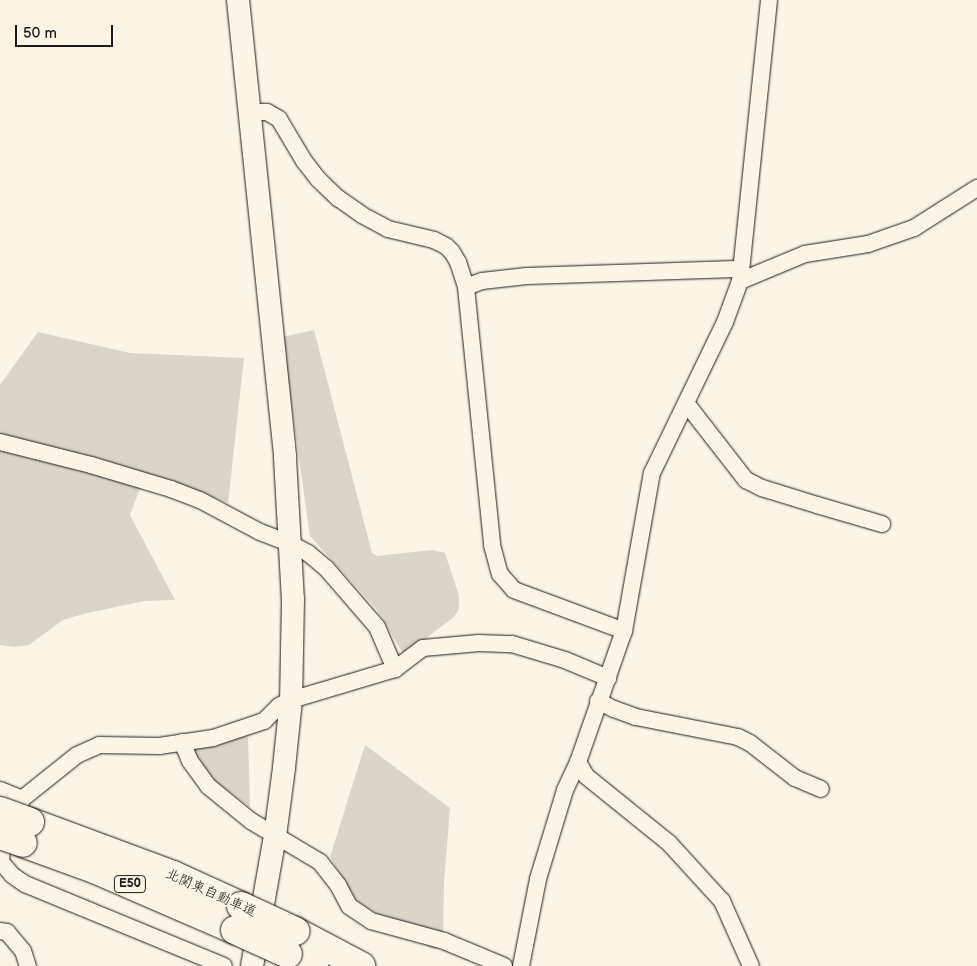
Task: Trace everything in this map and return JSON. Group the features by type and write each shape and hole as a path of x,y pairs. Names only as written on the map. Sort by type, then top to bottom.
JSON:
{"highway":[{"name":"北関東自動車道","path":"15,822 94,869 238,918 291,942 359,964"},
{"name":"北関東自動車道","path":"291,942 314,966"}],"street":[{"path":"238,0 285,458 293,599 291,700 275,836 252,966"},
{"path":"521,966 538,879 565,790 578,762 624,631 652,473 725,322 740,277 769,0"},
{"path":"250,112 267,112 278,119 318,180 338,198 362,215 388,229 446,246 458,262 466,287 492,545 500,574 514,590 624,631"},
{"path":"740,277 805,254 868,244 914,228 977,188"},
{"path":"466,287 482,281 527,276 736,269 740,277"},
{"path":"686,403 746,480 786,496 882,524"},
{"path":"0,442 91,465 171,489 200,500 260,532 308,553 326,568 377,627 394,669"},
{"path":"224,966 25,884 12,875 0,861 2,850 15,822 77,755 99,745 159,746 213,738 264,721 279,706 291,700 394,669 423,648 479,643 512,644 542,652 608,678"},
{"path":"598,701 636,717 738,737 750,743 795,778 821,789"},
{"path":"182,742 190,760 208,786 275,836 320,862 338,885 348,906 371,921 444,941 504,966"},
{"path":"578,762 586,776 669,843 722,901 751,966"},
{"path":"0,790 15,822"},
{"path":"0,930 7,932 23,951 28,966"}],"shaded area":[{"path":"314,330 372,553 377,556 432,550 445,553 459,596 459,609 454,617 404,655 377,610 310,536 282,337"},
{"path":"38,332 130,353 244,358 228,503 159,479 142,483 130,515 175,600 144,601 83,614 63,620 29,645 14,647 0,645 0,385"},
{"path":"248,736 250,807 215,781 190,745"},
{"path":"365,745 450,808 444,881 443,941 438,949 432,949 356,900 330,857"}]}
